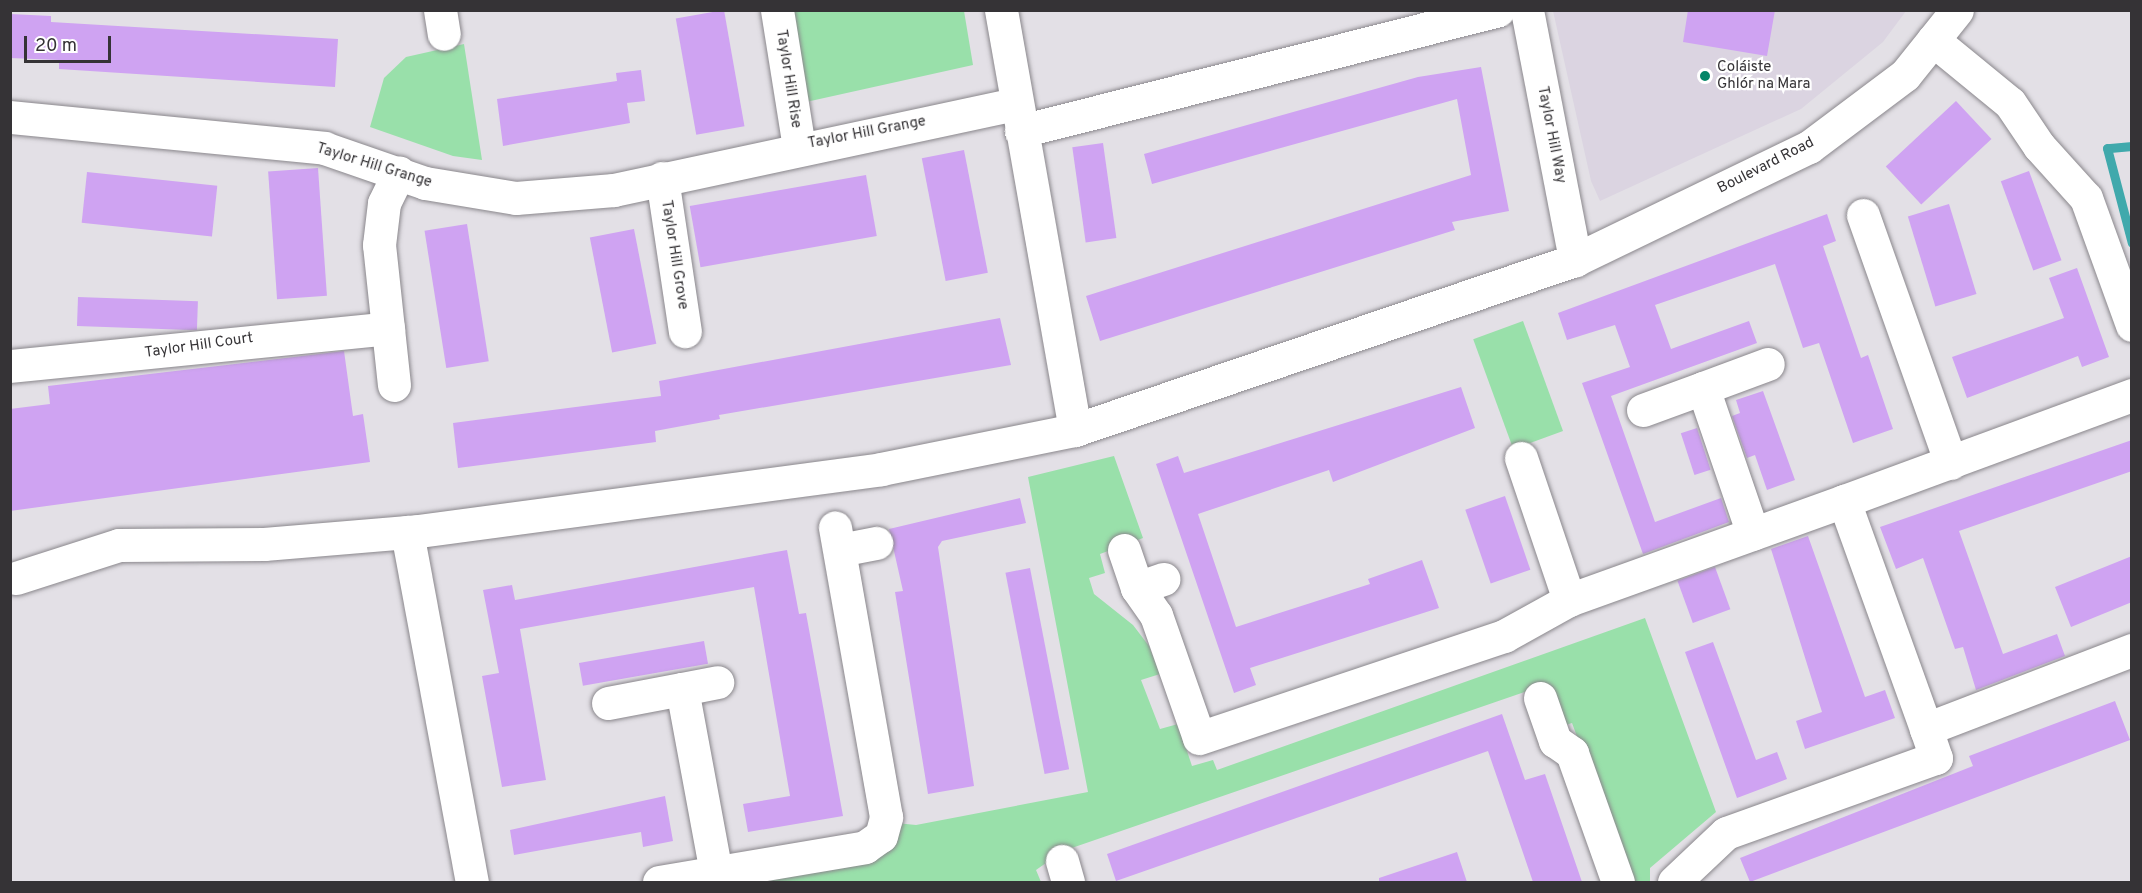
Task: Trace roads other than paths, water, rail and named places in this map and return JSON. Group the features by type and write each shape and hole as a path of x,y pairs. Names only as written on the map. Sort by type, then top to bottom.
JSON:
{"street":[{"name":"Taylor Hill Rise","path":"777,10 799,147"},
{"path":"1001,10 1074,430"},
{"name":"Taylor Hill Grange","path":"10,117 324,148 399,172 425,183 516,198 614,190 799,147 1019,118 1498,10"},
{"name":"Taylor Hill Way","path":"1527,10 1575,260"},
{"name":"Boulevard Road","path":"16,578 119,545 264,544 407,532 881,469 1074,430 1575,260 1809,147 1905,75 1957,10"},
{"path":"1933,40 2010,103 2039,146 2086,198 2132,325"},
{"path":"394,385 379,245 384,202 399,172"},
{"name":"Taylor Hill Grove","path":"662,178 686,331"},
{"path":"1863,215 1951,463"},
{"name":"Taylor Hill Court","path":"10,366 58,366 270,336 388,328"},
{"path":"1642,410 1768,364"},
{"path":"1703,388 1753,534"},
{"path":"1124,550 1150,584 1156,615 1199,738 1504,636 1569,600 1951,463 2132,395"},
{"path":"1521,458 1569,600"},
{"path":"1674,882 1726,833 1936,758 1844,501"},
{"path":"407,532 472,882"},
{"path":"659,882 734,874 865,846 884,827 838,539 876,543"},
{"path":"1926,729 2132,650"},
{"path":"608,703 717,682"},
{"path":"682,689 734,874"},
{"path":"1540,698 1555,741 1572,753 1618,882"}],"waterway":[{"path":"2132,146 2107,148 2132,243"}],"place":[{"name":"Coláiste Ghlór na Mara","path":"1705,76"}]}
